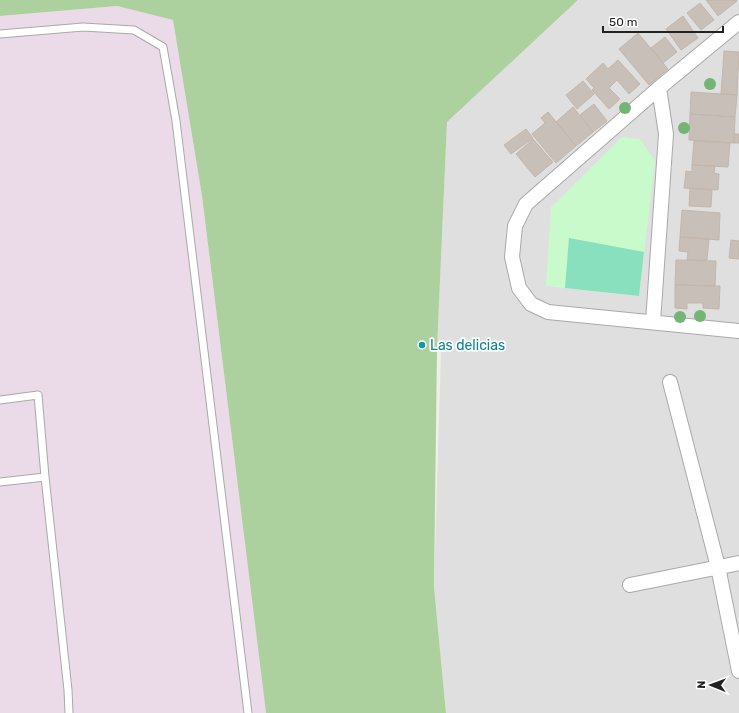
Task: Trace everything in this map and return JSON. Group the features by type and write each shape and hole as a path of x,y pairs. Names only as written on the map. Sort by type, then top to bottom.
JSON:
{"street":[{"path":"739,22 659,88 526,204 515,226 512,257 519,288 531,304 548,312 739,331"},
{"path":"653,322 666,134 659,88"},
{"path":"670,382 718,567 739,671"},
{"path":"630,585 739,563"}],"lane":[{"path":"0,34 83,27 134,30 162,47 176,122 248,713"},
{"path":"0,400 38,395 45,477 68,690 69,713"},
{"path":"0,482 45,477"}],"shaded area":[{"path":"578,0 739,0 739,713 446,713 434,587 441,350 437,349 447,121"},
{"path":"117,6 173,20 202,196 266,713 0,713 0,16"}],"green space":[{"path":"0,0 578,0 447,122 437,349 434,587 446,713 266,713 202,196 173,20 117,6 0,16"},
{"path":"622,137 640,139 655,161 639,296 546,286 551,207"},
{"path":"569,238 644,252 639,296 565,288"}],"building":[{"path":"706,0 736,0 737,1 718,16"},
{"path":"700,3 714,20 701,30 687,13"},
{"path":"683,16 698,38 681,50 666,29"},
{"path":"638,33 668,69 649,85 619,49"},
{"path":"665,37 677,52 663,63 651,48"},
{"path":"724,51 739,52 737,95 721,94"},
{"path":"618,60 640,84 629,94 617,80 609,88 620,99 609,109 592,90 594,88 586,79 603,63 608,69"},
{"path":"583,81 594,94 577,109 566,95"},
{"path":"691,92 737,95 735,117 690,114"},
{"path":"594,104 607,121 593,132 580,115"},
{"path":"573,107 593,132 576,146 556,122"},
{"path":"548,112 576,146 556,163 532,134 545,123 541,118"},
{"path":"690,114 735,117 734,143 689,140"},
{"path":"526,129 533,138 511,154 504,145"},
{"path":"734,134 739,134 739,143 734,143"},
{"path":"533,139 553,162 535,177 516,154"},
{"path":"694,141 730,143 728,167 692,165"},
{"path":"692,165 715,166 714,173 719,174 718,190 684,188 686,171 692,172"},
{"path":"690,188 712,190 711,207 689,206"},
{"path":"682,210 720,213 719,240 680,237"},
{"path":"680,237 709,239 707,260 687,260 688,252 679,251"},
{"path":"731,240 739,241 739,259 729,258"},
{"path":"676,260 716,261 715,286 675,285"},
{"path":"675,285 720,286 719,309 703,308 703,303 687,303 687,309 675,308"}],"place":[{"name":"Las delicias","path":"422,345"}]}
